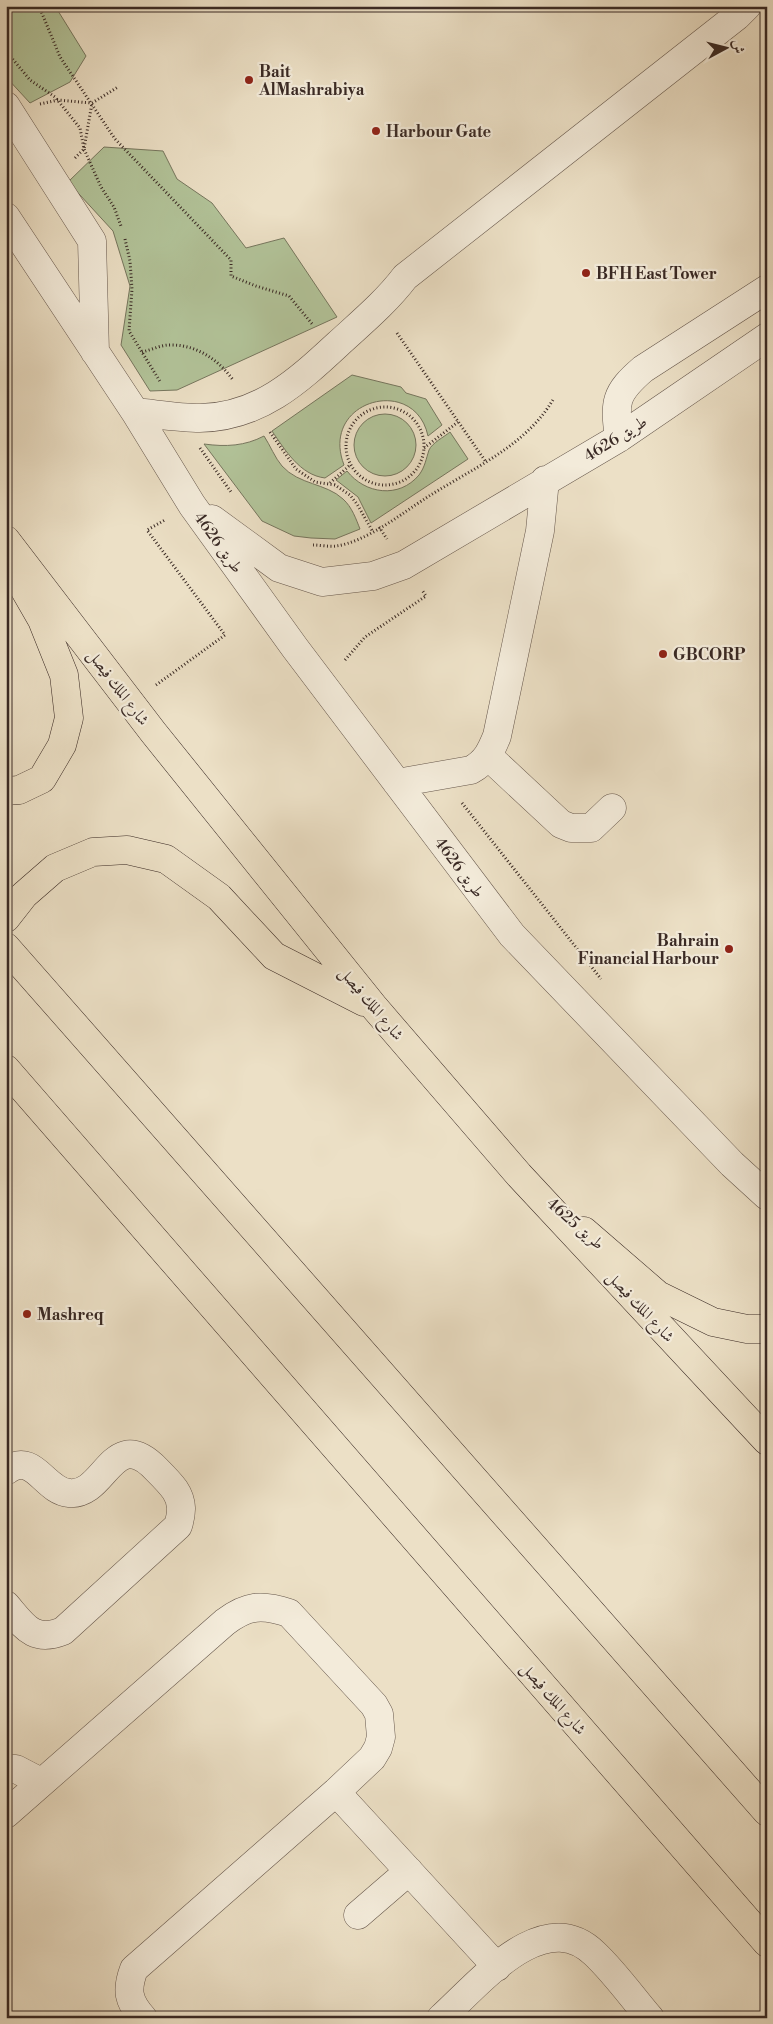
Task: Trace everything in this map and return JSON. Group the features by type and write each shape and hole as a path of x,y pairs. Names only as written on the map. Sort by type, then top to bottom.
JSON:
{"main road":[{"name":"شارع الملك فيصل","path":"6,540 153,732 375,1008 519,1175 767,1442"},
{"path":"6,556 42,620 64,676 69,718 62,745 42,779 6,802"},
{"path":"6,791 19,790 42,779"},
{"path":"6,918 24,895 55,868 93,852 127,850 166,859 219,896 274,956 375,1008"},
{"path":"6,946 767,1812"},
{"name":"شارع الملك فيصل","path":"6,1069 767,1943"},
{"name":"طريق 4625","path":"519,1175 658,1295 713,1322 747,1329 767,1329"}],"street":[{"path":"135,412 201,418 230,414 261,405 299,380 379,306 388,300 405,277 737,16 746,6"},
{"path":"8,108 92,241 95,352"},
{"name":"طريق 4626","path":"6,217 135,412 192,505 295,648 512,935 732,1164 767,1196"},
{"path":"619,438 616,410 620,394 628,382 643,369 767,289"},
{"name":"طريق 4626","path":"192,505 279,568 322,582 373,576 404,565 619,438 767,337"},
{"path":"397,784 471,770 481,765 498,736 540,531 545,480"},
{"path":"488,756 561,824 571,828 591,828 612,808"},
{"path":"6,1471 13,1466 22,1464 29,1466 59,1490 67,1494 76,1493 86,1488 120,1457 128,1454 138,1455 146,1459 175,1489 180,1498 182,1508 178,1526 63,1631 46,1636 29,1631 6,1605"},
{"path":"6,1814 225,1622 239,1612 256,1607 273,1607 289,1613 374,1704 379,1714 381,1726 378,1748 372,1758 134,1970 129,1982 129,1995 134,2008 143,2018"},
{"path":"6,1769 16,1769 42,1782"},
{"path":"336,1792 497,1967"},
{"path":"358,1915 409,1871"},
{"path":"441,2018 497,1967 527,1944 561,1937 579,1942 594,1953 650,2018"}],"path":[{"path":"39,6 60,57 115,139 231,260 231,276 289,296 306,316 330,351"},
{"path":"8,108 58,100 92,103 118,88"},
{"path":"53,179 84,149 92,103"},
{"path":"379,306 486,462"},
{"path":"310,544 336,546 358,539 379,528 512,444 545,414 554,398"},
{"path":"376,408 393,408 404,411 412,418 423,438 422,459 416,470 408,478 398,483 388,485 366,481 350,465 345,443 348,432 361,414 376,408"},
{"path":"424,448 458,422"},
{"path":"195,440 236,500"},
{"path":"330,484 350,465"},
{"path":"132,703 225,634 147,530 192,505"},
{"path":"344,665 344,659 365,637 426,596 379,528"},
{"path":"441,776 605,985"}],"green space":[{"path":"6,6 55,6 86,56 70,82 30,103 6,77"},
{"path":"104,147 163,151 177,179 212,203 246,248 284,238 337,317 177,390 150,391 121,345 130,286 113,231 68,182"},
{"path":"352,375 401,387 406,393 426,399 442,425 428,436 420,417 406,405 389,401 372,403 356,411 345,424 340,443 344,465 325,478 316,476 294,461 272,431"},
{"path":"379,414 391,414 407,423 414,433 416,445 414,457 407,467 391,476 379,476 368,471 359,462 354,451 354,439 359,428 368,419"},
{"path":"450,432 468,459 371,523 358,497 336,480 347,471 354,479 372,489 382,491 402,488 419,475 431,447"},
{"path":"264,436 279,463 289,472 304,481 329,490 343,499 351,509 360,529 335,539 311,538 294,536 262,521 204,444 235,445 250,442"}],"place":[{"name":"Bait AlMashrabiya","path":"249,80"},
{"name":"Harbour Gate","path":"376,131"},
{"name":"BFH East Tower","path":"586,273"},
{"name":"GBCORP","path":"663,654"},
{"name":"Bahrain Financial Harbour","path":"729,949"},
{"name":"Mashreq","path":"27,1314"}]}
